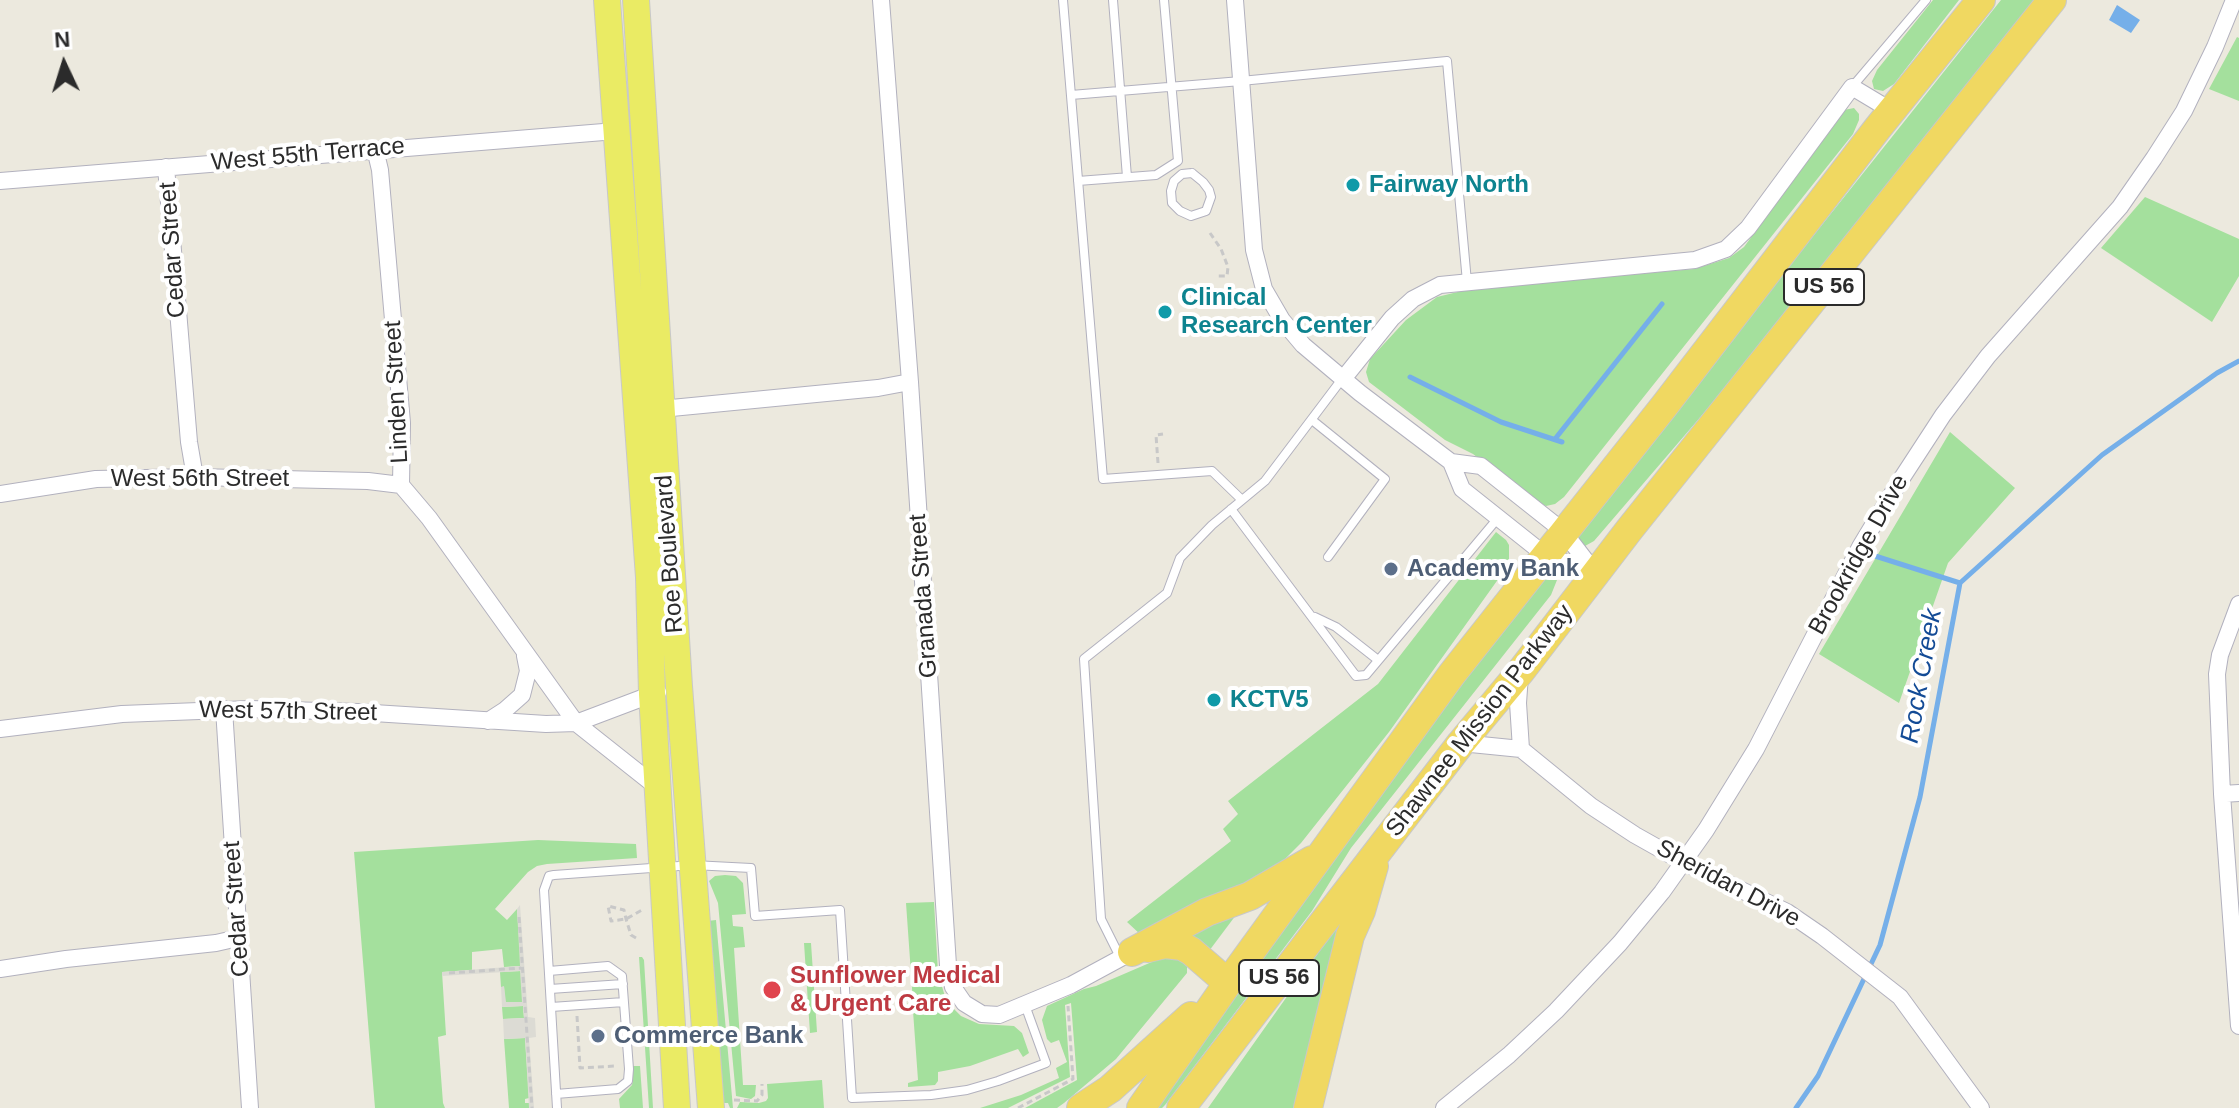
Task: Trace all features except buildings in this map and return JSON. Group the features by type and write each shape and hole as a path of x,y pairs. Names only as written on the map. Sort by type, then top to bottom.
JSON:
{"highway":[{"name":"Shawnee Mission Parkway","path":"1141,1108 1452,674 1981,0"},
{"name":"Shawnee Mission Parkway","path":"1181,1108 1461,743 2052,0"},
{"path":"1308,1108 1350,936 1361,911 1379,850"},
{"path":"1126,955 1207,912 1250,896 1323,854"},
{"path":"1081,1108 1110,1089 1228,983 1182,946 1165,944 1126,955"}],"main road":[{"name":"Roe Boulevard","path":"607,0 649,577 652,694 677,1108"},
{"name":"Roe Boulevard","path":"636,0 679,686 693,865 722,1104"}],"street":[{"name":"Granada Street","path":"881,0 910,382 948,965 953,987 964,1003 982,1014 999,1015 1071,985 1126,955"},
{"path":"1235,0 1254,250 1264,289 1282,320 1303,345 1343,379 1451,462 1481,466 1563,531 1596,574"},
{"name":"Brookridge Drive","path":"1444,1108 1509,1055 1556,1011 1620,943 1662,892 1706,830 1756,749 1860,547 1898,484 1943,415 1988,356 2120,207 2184,111 2234,0"},
{"path":"1343,379 1392,318 1413,299 1440,285 1695,260 1726,249 1748,228 1852,87 1892,111"},
{"name":"West 55th Terrace","path":"0,181 616,131"},
{"name":"Linden Street","path":"375,149 380,170 402,423 401,485 429,518 576,723"},
{"name":"Cedar Street","path":"166,167 189,442 195,477"},
{"path":"661,409 878,388 910,382"},
{"path":"1451,462 1462,489 1545,555 1596,574"},
{"name":"West 56th Street","path":"0,494 96,479 195,477 368,481 401,485"},
{"path":"2239,604 2220,655 2217,674 2230,794 2239,1026"},
{"path":"488,721 522,695 528,671 524,650"},
{"path":"1461,743 1521,749 1518,703 1521,671"},
{"name":"West 57th Street","path":"0,729 122,714 224,709 576,723 679,686"},
{"name":"Cedar Street","path":"224,709 250,1108"},
{"path":"576,723 658,788"},
{"name":"Sheridan Drive","path":"1521,749 1591,806 1635,835 1787,912 1822,936 1900,997 1981,1108"},
{"path":"0,969 238,938"}],"lane":[{"path":"1063,0 1103,479 1212,471 1242,500"},
{"path":"1113,0 1127,177"},
{"path":"1078,181 1156,175 1178,161 1164,0"},
{"path":"1852,87 1926,0"},
{"path":"1071,95 1447,61 1467,282"},
{"path":"1163,171 1174,181"},
{"path":"1192,173 1203,182 1211,197 1206,211 1191,216 1180,211 1172,203 1174,181 1182,174 1192,173"},
{"path":"1126,955 1101,919 1084,659 1167,593 1180,558 1265,481 1343,379"},
{"path":"1312,420 1385,479 1328,557"},
{"path":"1231,509 1356,676 1366,675 1498,518"},
{"path":"1310,615 1336,627 1378,660"},
{"path":"557,1108 544,890 549,876 693,865 751,868 755,916 840,910 852,1098 931,1095 967,1090 1046,1063 1025,1005"},
{"path":"549,971 608,966 622,976 629,1077 626,1084 618,1089 556,1094"},
{"path":"550,989 623,984"},
{"path":"551,1007 624,1002"}],"path":[{"path":"1210,233 1228,267 1227,276 1217,276"},
{"path":"1159,475 1156,435 1163,434"},
{"path":"636,938 631,935 626,919 624,910 608,906 611,921 626,919 642,910"},
{"path":"519,917 532,1108"},
{"path":"449,973 523,968"},
{"path":"577,1012 580,1068 624,1065"},
{"path":"722,1104 757,1101 761,1098 762,1084"}],"green space":[{"path":"1933,0 1959,0 1894,84 1883,91 1874,89 1872,81 1877,70"},
{"path":"2001,0 2035,0 1715,400 1594,541 1585,546 1579,542 1577,538 1583,525"},
{"path":"2239,38 2239,101 2209,89"},
{"path":"1854,108 1859,120 1853,134 1564,497 1555,504 1546,506 1528,496 1473,454 1445,440 1369,382 1366,372 1370,359 1406,320 1437,297 1474,288 1694,269 1729,258 1744,247 1844,110"},
{"path":"2145,197 2239,239 2239,276 2212,322 2101,248"},
{"path":"1950,432 2015,488 1948,563 1899,703 1819,654"},
{"path":"1496,532 1509,545 1509,564 1389,732 1301,843 1273,871 1141,935 1127,922 1231,841 1223,829 1238,814 1228,801 1378,684"},
{"path":"1548,574 1554,575 1557,580 1551,595 1351,848 1312,911 1165,1105 1151,1108 1450,697"},
{"path":"538,840 636,844 637,858 547,864 528,872 495,909 507,920 517,909 521,966 504,967 502,949 472,952 472,970 442,972 446,1035 438,1037 445,1108 375,1108 354,852"},
{"path":"715,876 736,876 743,883 746,914 732,915 733,926 743,927 745,947 734,948 743,1085 756,1085 755,1096 751,1099 736,1096 718,903 709,881"},
{"path":"934,902 938,973 946,1010 951,1006 961,1016 979,1024 1014,1026 1022,1033 1029,1053 1023,1057 1018,1049 970,1066 938,1072 935,1085 908,1087 908,1083 918,1080 913,1011 902,1010 900,1006 913,1002 906,903"},
{"path":"1239,911 1209,951 1190,936"},
{"path":"1346,915 1298,1108 1208,1108 1310,964"},
{"path":"716,920 733,1108 723,1103 707,921"},
{"path":"804,943 811,943 817,1032 810,1033"},
{"path":"1168,955 1187,963 1187,973 1116,1059 1064,1103 1057,1108 1025,1108 1077,1080 1071,1003 1065,1005 1070,1077 1008,1108 980,1108 1021,1095 1059,1078 1056,1068 1067,1062 1059,1040 1051,1043 1047,1039 1042,1020 1047,1006"},
{"path":"639,957 644,960 653,1108 649,1108"},
{"path":"521,971 523,1002 505,1003 500,972"},
{"path":"523,1006 524,1018 503,1019 502,1007"},
{"path":"525,1038 529,1098 525,1099 525,1103 529,1103 529,1108 509,1108 504,1039"},
{"path":"633,1066 640,1066 643,1108 620,1108 619,1099 632,1085"},
{"path":"822,1080 824,1108 737,1108 740,1102 766,1101 767,1084"}],"shaded area":[{"path":"520,905 528,1017 535,1018 536,1037 529,1038 534,1108 529,1108 525,1038 504,1039 503,1019 524,1018 523,1006 502,1007 501,987 504,986 506,1002 522,1002 520,971 442,976 442,972 520,966 517,909"}],"water":[{"path":"2117,5 2140,20 2131,33 2109,20"}],"waterway":[{"path":"1555,439 1662,304"},
{"name":"Rock Creek","path":"1796,1108 1818,1076 1880,945 1920,797 1960,583 2102,455 2217,373 2239,361"},
{"path":"1410,377 1501,422 1562,442"},
{"path":"1872,555 1960,583"}],"place":[{"name":"Fairway North","path":"1353,185"},
{"name":"Clinical Research Center","path":"1165,312"},
{"name":"Academy Bank","path":"1391,569"},
{"name":"KCTV5","path":"1214,700"},
{"name":"Sunflower Medical & Urgent Care","path":"772,990"},
{"name":"Commerce Bank","path":"598,1036"}]}
